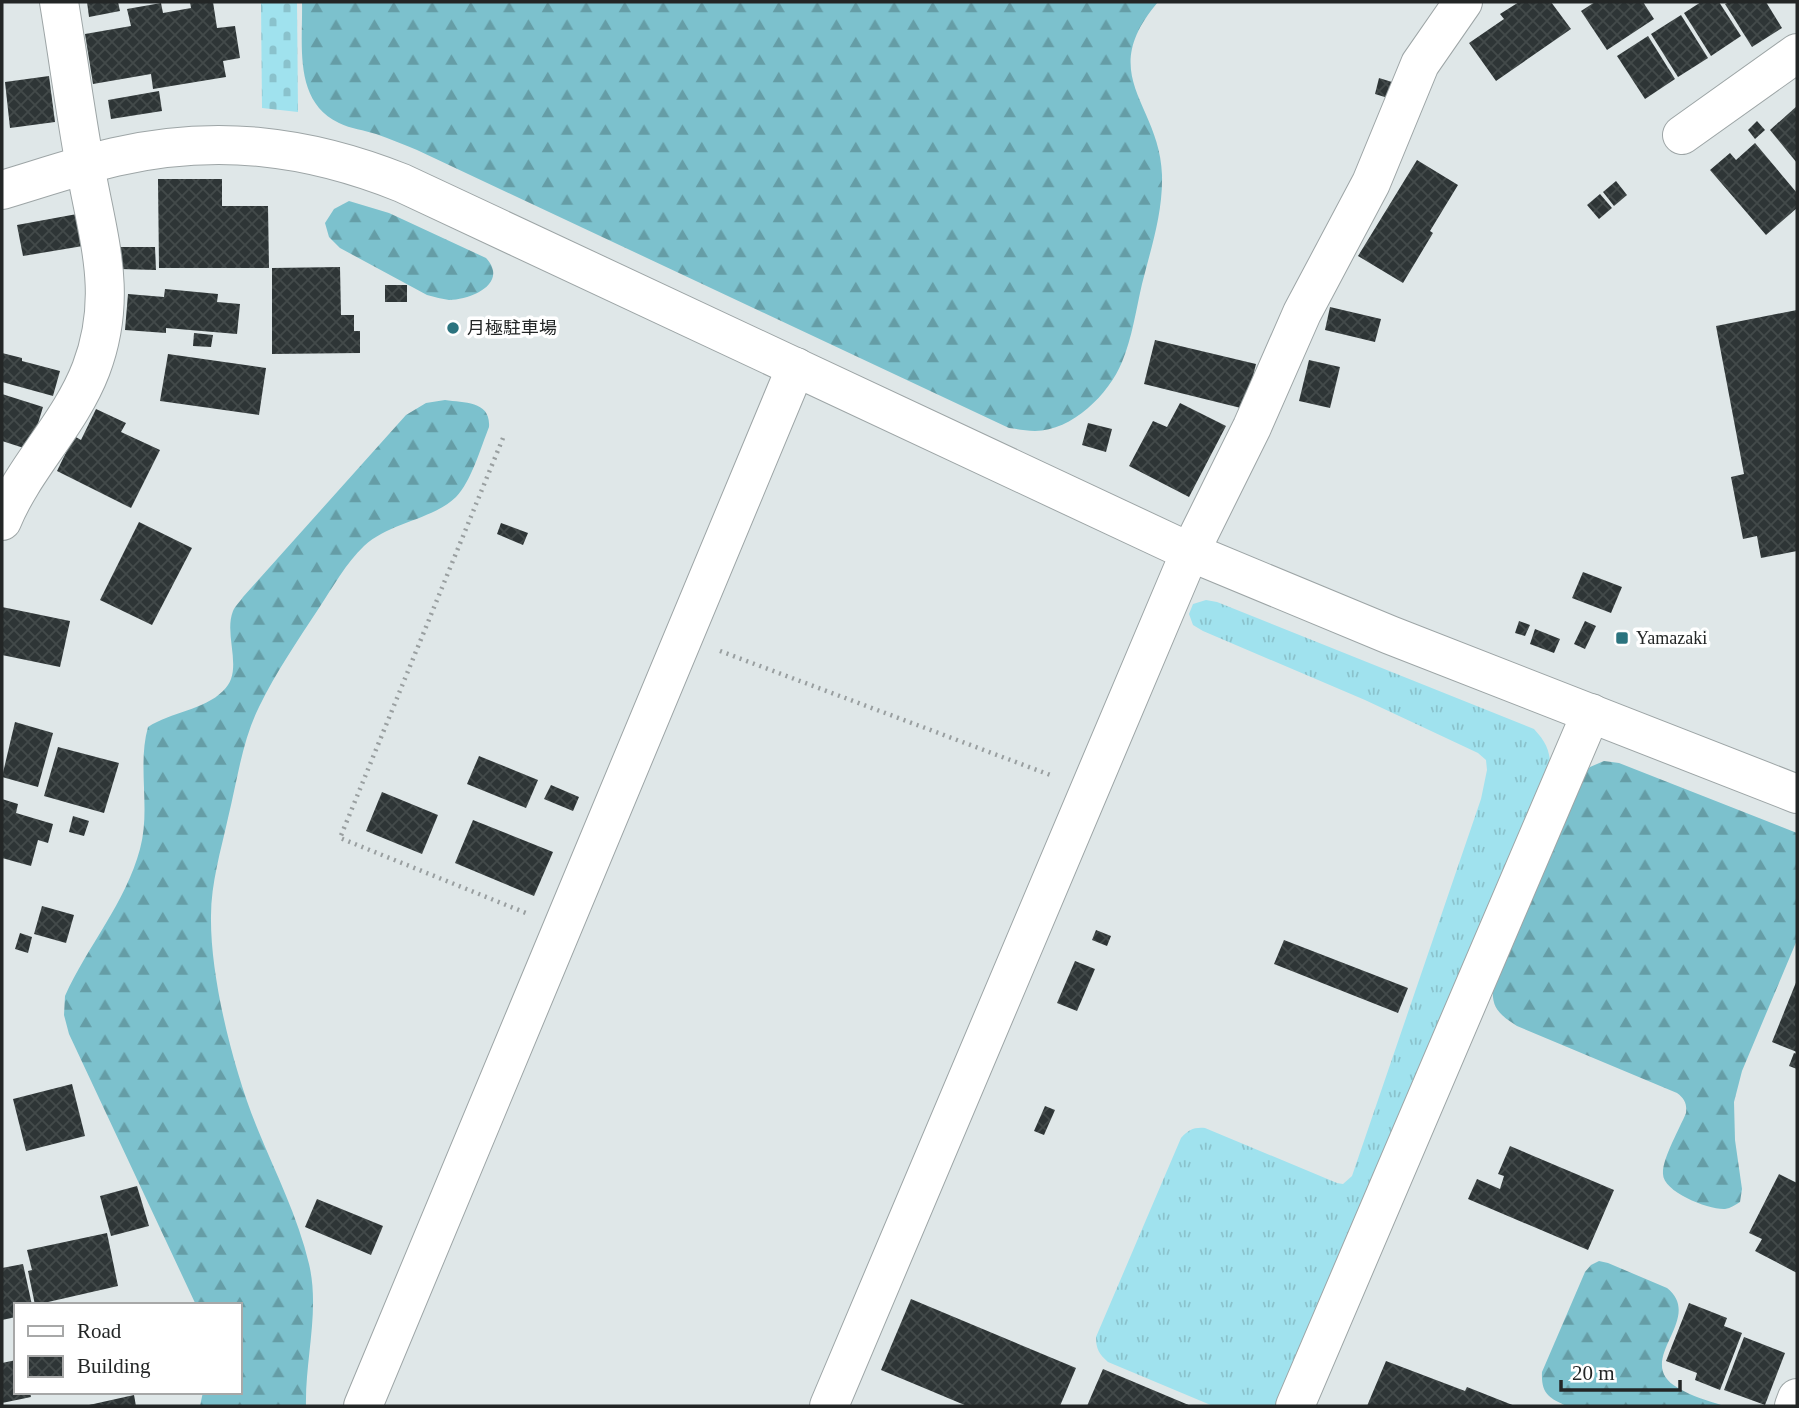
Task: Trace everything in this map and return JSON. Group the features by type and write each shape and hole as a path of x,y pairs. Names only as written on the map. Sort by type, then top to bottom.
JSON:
{"street":[{"path":"2,521 27,474 79,394 99,344 106,292 104,265 59,2"},
{"path":"829,1406 1190,552 1252,427 1302,313 1371,183 1420,64 1463,2"},
{"path":"1682,135 1797,53"},
{"path":"2,190 113,157 197,145 281,148 332,159 402,183 1190,552 1390,635 1797,794"},
{"path":"363,1406 796,368"},
{"path":"1295,1406 1591,713"},
{"path":"1794,1406 1797,1398"}],"path":[{"path":"503,438 340,838 562,928"},
{"path":"684,637 1090,790"}],"green space":[{"path":"261,2 297,2 298,112 262,108"},
{"path":"302,2 1158,2 1140,28 1132,50 1131,70 1159,150 1161,203 1122,362 1099,398 1075,418 1049,429 1032,431 1009,428 417,150 339,123 324,113 307,86 302,53"},
{"path":"349,201 389,213 486,258 492,267 490,282 485,288 468,297 441,299 427,295 340,248 329,237 325,223 334,209"},
{"path":"445,400 468,403 486,412 489,427 475,464 461,491 446,505 386,531 364,546 351,560 295,644 259,707 248,734 213,891 211,916 215,967 232,1053 249,1107 293,1213 309,1264 313,1317 306,1406 200,1406 203,1394 242,1394 242,1303 195,1303 69,1034 64,1015 65,996 134,869 143,834 144,757 148,727 206,703 223,691 232,674 230,631 236,606 406,415 426,403"},
{"path":"1206,600 1217,602 1534,729 1545,744 1550,759 1550,771 1279,1406 1213,1406 1108,1362 1099,1351 1096,1337 1181,1138 1189,1131 1205,1128 1337,1183 1343,1184 1352,1176 1481,799 1487,770 1486,760 1478,753 1193,625 1189,614 1193,604"},
{"path":"1604,761 1619,763 1797,833 1797,940 1742,1071 1734,1102 1735,1140 1742,1189 1740,1202 1727,1209 1718,1209 1688,1199 1665,1181 1665,1160 1686,1113 1685,1102 1680,1095 1517,1026 1499,1012 1494,1001 1494,978 1579,781 1590,767"},
{"path":"1599,1261 1667,1288 1677,1300 1679,1313 1664,1353 1662,1365 1666,1377 1683,1391 1724,1406 1567,1406 1547,1394 1542,1372 1585,1272"}],"building":[{"path":"87,2 118,2 120,11 89,17"},
{"path":"190,2 213,2 217,28 235,26 240,58 223,61 226,77 153,89 151,74 93,84 85,34 131,26 127,9 161,3 163,13 191,8"},
{"path":"1519,2 1551,2 1571,29 1496,81 1469,43 1504,19 1500,14"},
{"path":"1595,2 1643,2 1654,19 1607,50 1581,11"},
{"path":"1701,2 1719,2 1741,36 1711,56 1684,13"},
{"path":"1766,2 1782,28 1752,47 1725,4"},
{"path":"1681,15 1708,58 1678,77 1651,34"},
{"path":"1648,36 1675,79 1645,99 1617,56"},
{"path":"49,76 55,122 10,128 5,82"},
{"path":"1379,78 1392,82 1388,98 1375,94"},
{"path":"159,91 162,111 111,119 108,100"},
{"path":"1797,106 1797,163 1770,130"},
{"path":"1757,121 1765,130 1755,139 1748,130"},
{"path":"1755,143 1797,193 1797,208 1766,235 1710,170 1730,153 1736,160"},
{"path":"1417,160 1458,185 1403,283 1358,256"},
{"path":"158,179 222,179 222,206 268,206 269,268 159,268"},
{"path":"1616,181 1627,195 1614,206 1603,192"},
{"path":"1600,194 1612,208 1599,219 1587,205"},
{"path":"77,214 83,246 23,256 17,225"},
{"path":"120,247 155,247 156,270 120,269"},
{"path":"340,267 341,315 354,315 354,331 360,331 360,353 272,354 272,268"},
{"path":"385,285 407,285 407,302 385,302"},
{"path":"165,289 218,294 217,302 240,304 237,334 166,328 166,333 125,330 128,294 164,297"},
{"path":"1330,307 1381,319 1375,342 1325,330"},
{"path":"1797,310 1797,551 1761,558 1757,536 1743,539 1731,477 1744,474 1716,326"},
{"path":"194,333 213,335 211,347 193,346"},
{"path":"1155,340 1256,364 1245,409 1144,384"},
{"path":"2,353 60,371 53,396 2,382"},
{"path":"168,354 266,368 259,415 160,401"},
{"path":"1309,360 1340,367 1330,408 1299,401"},
{"path":"2,394 43,407 30,450 2,441"},
{"path":"1180,403 1226,426 1189,497 1129,466 1153,421 1167,427"},
{"path":"96,409 126,423 121,432 160,450 131,508 57,471 74,436 81,440"},
{"path":"1088,423 1112,429 1106,452 1082,445"},
{"path":"139,522 192,548 152,625 100,600"},
{"path":"501,523 528,533 523,545 497,534"},
{"path":"1583,572 1622,587 1611,613 1572,598"},
{"path":"2,607 70,621 60,667 2,655"},
{"path":"1519,621 1530,625 1525,636 1515,633"},
{"path":"1585,621 1596,626 1585,649 1574,644"},
{"path":"1535,629 1560,639 1554,653 1530,644"},
{"path":"15,722 53,733 38,787 2,777"},
{"path":"58,747 119,763 104,813 44,796"},
{"path":"479,756 538,780 526,808 467,784"},
{"path":"551,785 579,797 573,811 544,799"},
{"path":"382,792 438,815 422,854 366,831"},
{"path":"2,799 18,804 16,813 53,824 48,843 38,840 31,866 2,858"},
{"path":"73,816 89,821 84,836 69,832"},
{"path":"473,820 553,852 534,896 455,863"},
{"path":"42,906 74,915 66,943 34,934"},
{"path":"1096,930 1111,936 1107,946 1092,940"},
{"path":"20,933 32,937 28,953 15,949"},
{"path":"1284,940 1408,988 1398,1013 1274,964"},
{"path":"1075,961 1095,969 1077,1011 1057,1003"},
{"path":"1797,980 1797,1052 1772,1042"},
{"path":"1794,1053 1797,1054 1797,1069 1789,1066"},
{"path":"72,1084 85,1136 26,1151 13,1099"},
{"path":"1045,1106 1055,1110 1044,1135 1034,1131"},
{"path":"1510,1146 1614,1190 1588,1250 1468,1199 1477,1179 1500,1189 1504,1176 1498,1174"},
{"path":"1779,1174 1797,1183 1797,1273 1755,1251 1762,1239 1749,1233"},
{"path":"137,1186 149,1226 111,1236 100,1196"},
{"path":"317,1199 383,1226 371,1255 305,1227"},
{"path":"107,1233 118,1286 35,1303 28,1271 32,1270 27,1250"},
{"path":"23,1264 32,1303 14,1303 14,1317 2,1320 2,1268"},
{"path":"911,1299 1076,1368 1060,1406 967,1406 881,1370"},
{"path":"1689,1303 1727,1318 1724,1326 1742,1333 1720,1390 1695,1380 1697,1373 1666,1361"},
{"path":"1744,1337 1785,1353 1765,1405 1724,1390"},
{"path":"14,1360 14,1394 30,1394 31,1397 2,1403 2,1363"},
{"path":"1386,1361 1465,1391 1467,1387 1515,1406 1367,1406"},
{"path":"1103,1369 1191,1406 1087,1406"},
{"path":"134,1395 136,1406 89,1406 89,1405"}],"place":[{"name":"月極駐車場","path":"453,328"},
{"name":"Yamazaki","path":"1622,638"}]}
